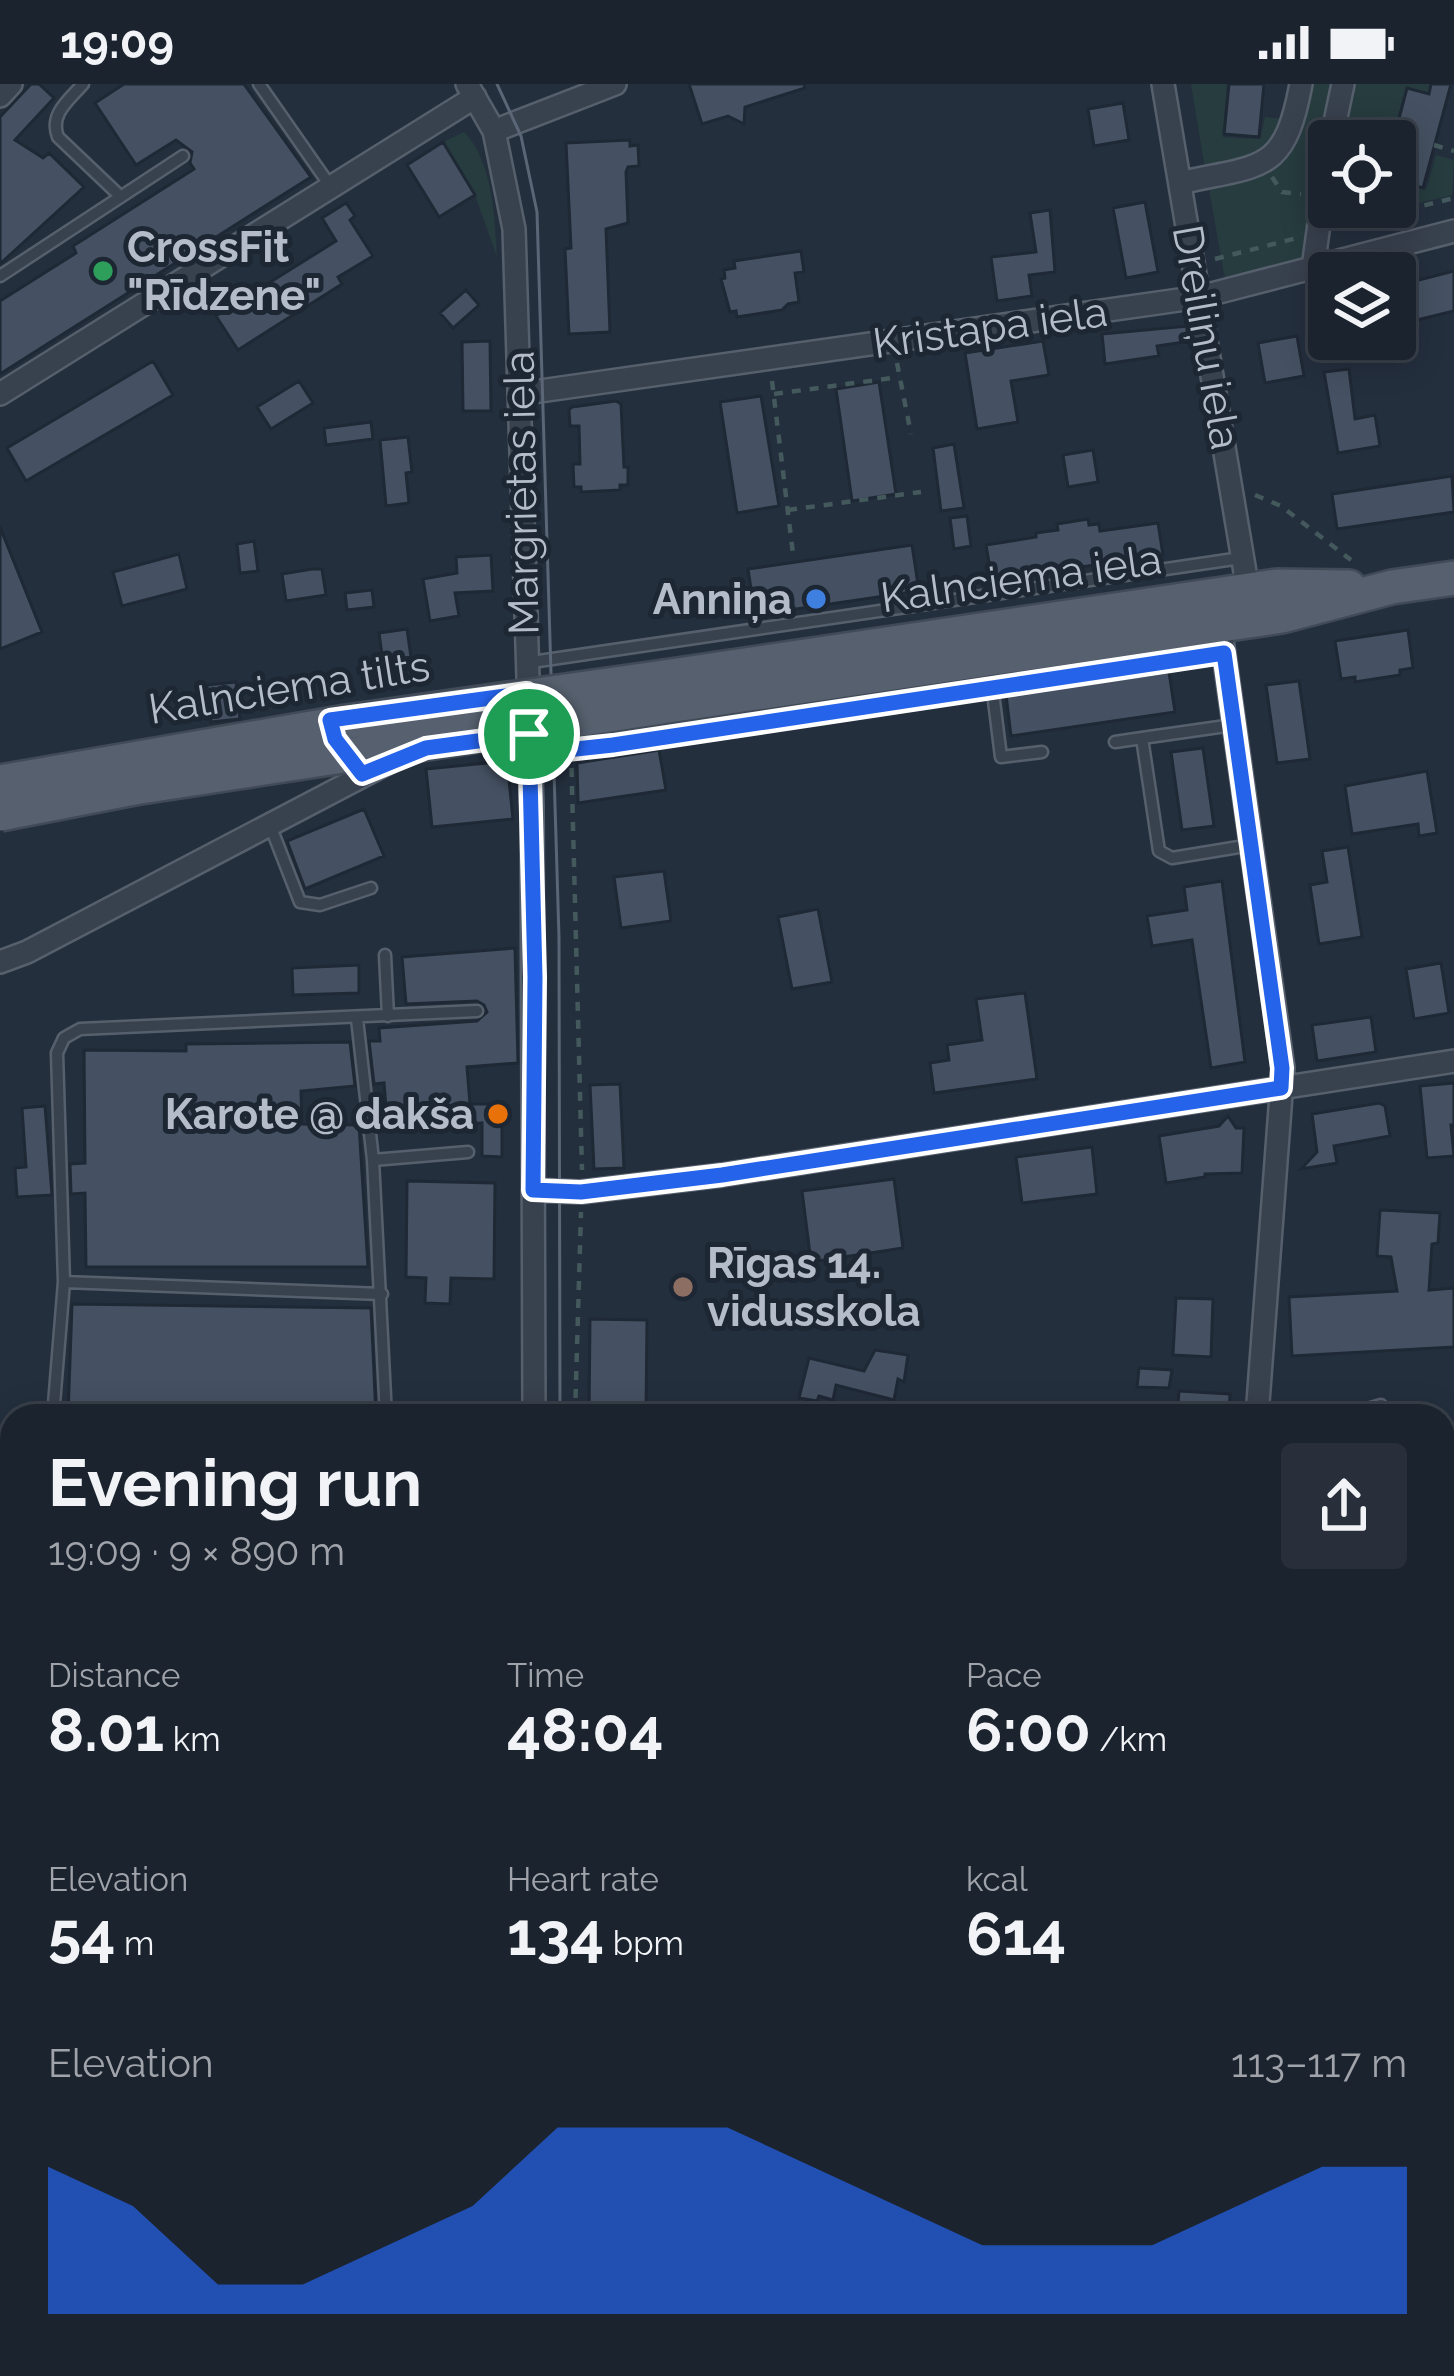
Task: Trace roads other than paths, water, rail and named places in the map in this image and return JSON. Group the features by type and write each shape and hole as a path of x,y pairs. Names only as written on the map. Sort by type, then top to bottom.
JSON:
{"main road":[{"name":"Kalnciema iela","path":"666,692 1246,574 1277,586 1453,584"},
{"name":"Kalnciema iela","path":"666,692 1220,626 1282,616 1392,587"},
{"name":"Kalnciema tilts","path":"0,782 346,722 666,692"},
{"name":"Kalnciema tilts","path":"0,814 666,692"}],"street":[{"path":"0,96 11,84"},
{"path":"494,130 615,84"},
{"name":"Dreiliņu iela","path":"1163,84 1246,574"},
{"path":"1180,183 1263,162 1278,153 1287,139 1301,84"},
{"path":"1335,120 1343,84"},
{"path":"0,394 332,187 471,90"},
{"name":"Margrietas iela","path":"471,90 494,130 514,229 535,977 534,1404"},
{"name":"Kristapa iela","path":"1368,252 1453,227"},
{"name":"Kristapa iela","path":"519,394 1200,297 1308,269"},
{"path":"1220,626 1282,1068 1258,1404"},
{"path":"0,962 395,758 440,746 529,744"},
{"path":"533,1190 581,1192 722,1175 1454,1061"}],"lane":[{"path":"83,84 56,115 54,127 58,137 120,196"},
{"path":"259,84 332,187"},
{"path":"0,276 183,156"},
{"name":"Kalnciema iela","path":"525,663 1246,574"},
{"path":"992,683 1001,757 1042,752"},
{"path":"281,727 527,693"},
{"path":"434,706 440,746"},
{"path":"330,720 335,739 362,774"},
{"path":"1115,742 1234,724"},
{"path":"1142,738 1159,851 1172,858 1251,845"},
{"path":"269,822 300,902 320,905 371,888"},
{"path":"385,955 388,1016"},
{"path":"54,1404 64,1282 57,1053 64,1037 80,1029 477,1011"},
{"path":"357,1019 373,1160 386,1404"},
{"path":"373,1160 468,1152"},
{"path":"64,1282 382,1294"}],"tram line":[{"path":"497,84 521,136 537,212 559,937 560,1404"}],"place":[{"name":"CrossFit \"Rīdzene\"","path":"103,271"},
{"name":"Anniņa","path":"816,599"},
{"name":"Karote @ dakša","path":"498,1114"},
{"name":"Rīgas 14. vidusskola","path":"683,1287"}]}
